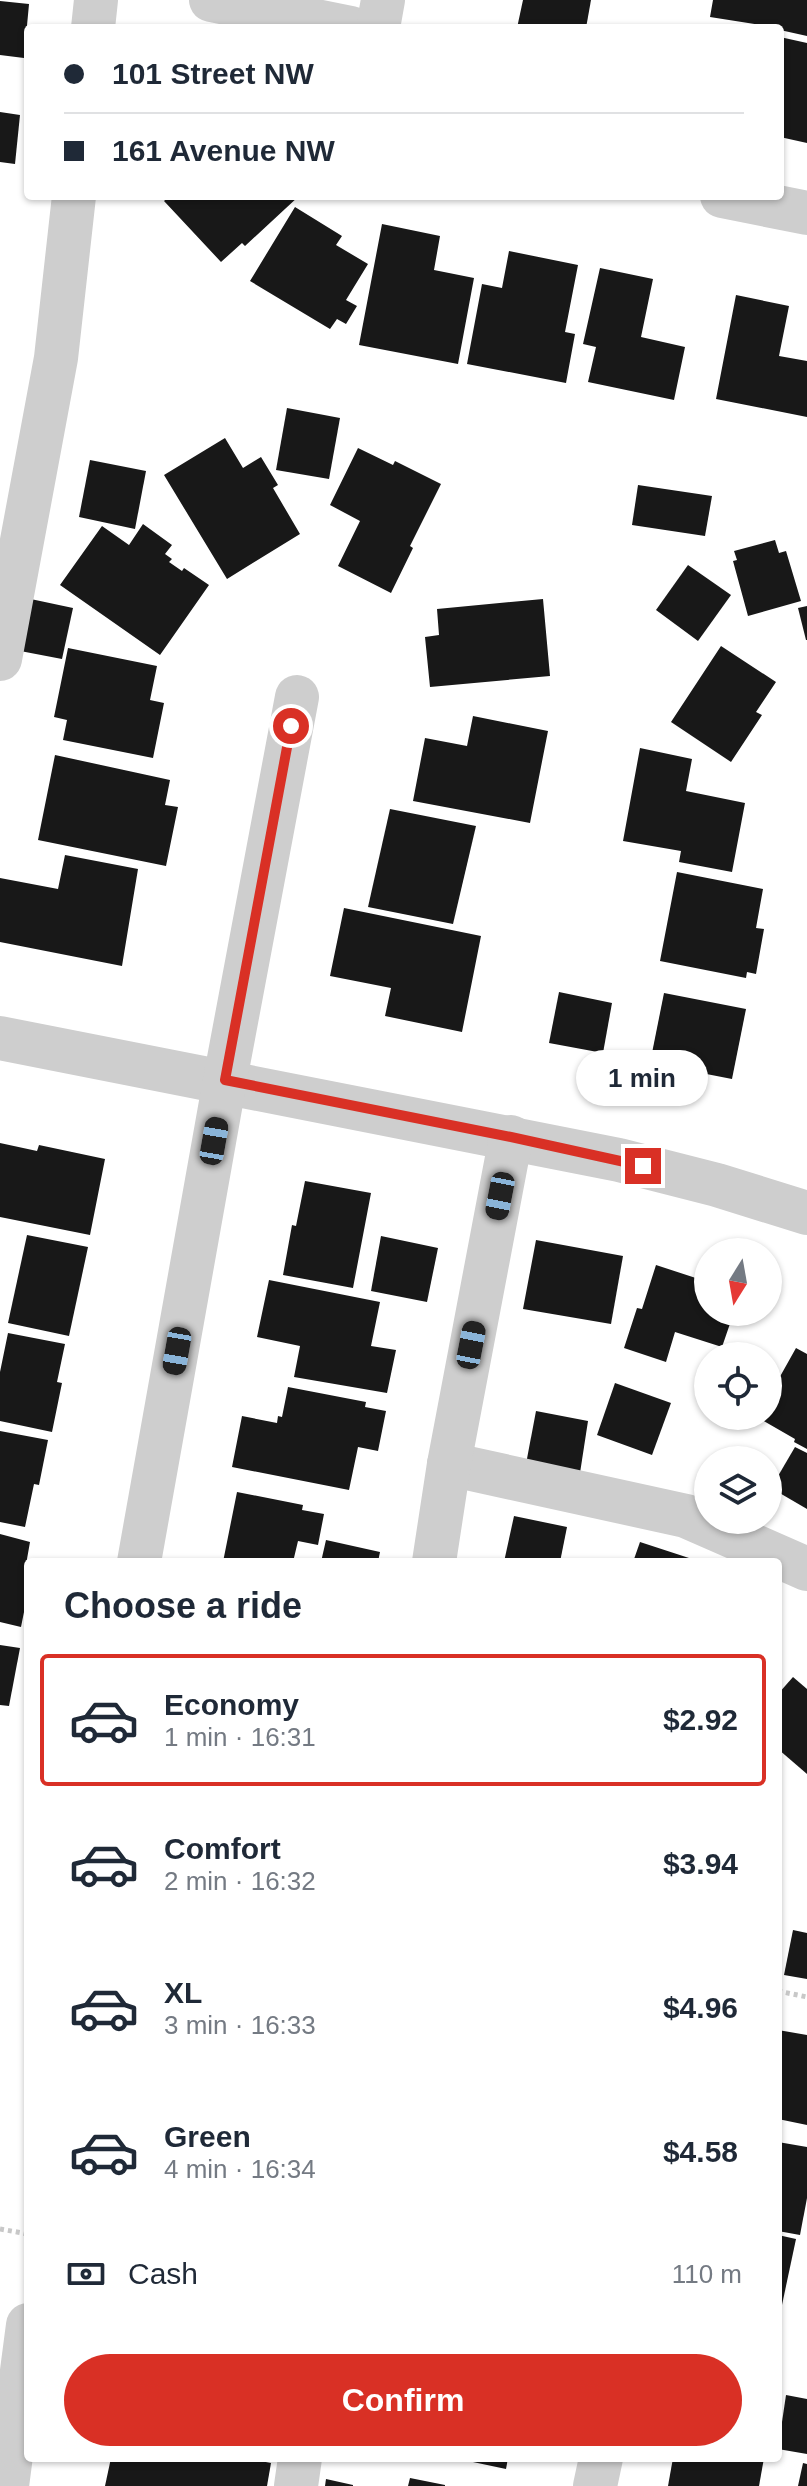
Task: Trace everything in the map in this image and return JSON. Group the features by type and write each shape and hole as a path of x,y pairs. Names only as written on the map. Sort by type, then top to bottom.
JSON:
{"street":[{"path":"93,24 96,0"},
{"path":"211,0 331,24"},
{"path":"379,24 383,0"},
{"path":"0,659 56,358 74,200"},
{"path":"742,200 807,213"},
{"path":"140,1558 297,697"},
{"path":"0,1038 511,1137 717,1185 807,1213"},
{"path":"435,1558 449,1464 511,1137"},
{"path":"449,1464 686,1516 782,1558"},
{"path":"782,1558 807,1569"},
{"path":"7,2486 24,2356"},
{"path":"296,2486 299,2462"},
{"path":"595,2486 600,2462"}],"path":[{"path":"782,1992 807,1997"},
{"path":"0,2229 24,2233"}],"building":[{"path":"523,0 591,0 587,24 518,24"},
{"path":"713,0 807,0 807,36 784,31 784,24 755,24 710,17"},
{"path":"0,1 29,4 27,24 24,24 24,58 0,55"},
{"path":"784,38 807,43 807,143 784,138"},
{"path":"0,112 20,115 15,164 0,162"},
{"path":"295,200 245,246 242,243 221,262 164,201"},
{"path":"295,207 342,236 336,245 368,264 346,300 357,306 346,324 337,319 330,329 250,281"},
{"path":"382,224 440,236 434,270 474,278 458,364 359,345"},
{"path":"509,251 578,265 565,332 575,334 566,383 467,364 482,284 502,288"},
{"path":"600,268 653,279 641,337 685,347 674,400 588,382 596,347 583,344"},
{"path":"736,295 789,306 779,356 807,361 807,417 716,399"},
{"path":"287,408 340,418 329,479 276,470"},
{"path":"225,438 243,468 261,457 278,485 273,488 300,534 227,579 164,475"},
{"path":"358,448 393,465 395,461 441,484 391,593 338,566 360,521 330,505"},
{"path":"90,460 146,471 135,529 79,517"},
{"path":"638,485 712,496 705,536 632,525"},
{"path":"143,524 172,545 165,554 172,559 169,562 209,585 160,655 60,585 102,526 129,545"},
{"path":"775,540 779,553 786,551 801,601 748,616 733,561 737,560 734,551"},
{"path":"688,565 731,595 698,641 656,610"},
{"path":"26,598 73,608 62,659 15,650"},
{"path":"543,599 550,676 430,687 425,637 439,635 437,609"},
{"path":"807,606 807,640 806,640 798,608"},
{"path":"721,646 776,682 756,712 762,715 731,762 671,722"},
{"path":"68,648 157,666 150,700 164,703 153,758 63,740 67,720 54,717"},
{"path":"473,716 548,731 530,823 413,801 425,738 467,746"},
{"path":"640,748 692,759 686,791 745,803 732,872 679,862 681,851 623,841"},
{"path":"55,755 170,780 165,805 178,807 166,866 38,840"},
{"path":"390,809 476,826 453,924 368,907"},
{"path":"65,855 138,869 122,966 0,942 0,878 58,889"},
{"path":"677,872 763,889 756,928 764,929 756,974 747,972 746,978 660,961"},
{"path":"344,908 481,936 462,1032 385,1016 391,988 330,976"},
{"path":"559,992 612,1003 603,1053 549,1043"},
{"path":"664,993 746,1009 732,1079 650,1063"},
{"path":"0,1143 37,1151 39,1145 105,1159 90,1235 0,1217"},
{"path":"305,1181 371,1193 353,1288 283,1275 292,1225 296,1226"},
{"path":"27,1235 88,1247 69,1336 8,1323"},
{"path":"381,1236 438,1248 427,1302 371,1291"},
{"path":"536,1240 623,1256 611,1324 523,1309"},
{"path":"656,1265 694,1277 694,1326 729,1326 724,1342 706,1342 675,1332 666,1362 624,1348 637,1308 642,1309"},
{"path":"269,1280 380,1302 371,1346 396,1350 387,1393 294,1377 300,1346 257,1337"},
{"path":"8,1333 65,1344 57,1382 62,1383 52,1432 0,1421 0,1372"},
{"path":"796,1348 807,1354 807,1449 779,1430 782,1430 782,1373"},
{"path":"615,1383 671,1403 652,1455 597,1435"},
{"path":"288,1387 366,1402 365,1407 386,1411 378,1451 358,1447 349,1490 232,1467 242,1416 277,1423 278,1416 282,1417"},
{"path":"536,1411 588,1421 580,1473 526,1464"},
{"path":"0,1431 48,1440 39,1485 34,1484 25,1527 0,1522"},
{"path":"795,1447 807,1453 807,1509 782,1494 782,1469"},
{"path":"237,1492 303,1505 302,1510 324,1514 318,1545 298,1541 294,1558 224,1558"},
{"path":"514,1516 567,1527 561,1558 505,1558"},
{"path":"0,1534 30,1542 27,1558 24,1558 21,1627 0,1622"},
{"path":"326,1540 380,1552 379,1558 322,1558"},
{"path":"640,1542 689,1558 634,1558"},
{"path":"0,1645 20,1648 9,1706 0,1705"},
{"path":"793,1677 807,1689 807,1774 782,1752 782,1689"},
{"path":"793,1930 807,1933 807,1979 784,1975"},
{"path":"782,2031 807,2035 807,2125 782,2120"},
{"path":"782,2143 807,2147 807,2198 800,2235 782,2232"},
{"path":"782,2236 796,2239 782,2305"},
{"path":"786,2395 807,2399 807,2454 782,2450"},
{"path":"110,2462 271,2463 267,2486 105,2486"},
{"path":"473,2462 507,2462 506,2469"},
{"path":"672,2462 763,2462 759,2486 668,2486"},
{"path":"803,2463 807,2464 807,2486 798,2486"},
{"path":"410,2478 445,2485 445,2486 408,2486"},
{"path":"326,2479 353,2485 353,2486 325,2486"}],"route":[{"path":"291,726 225,1080 643,1166"}]}
